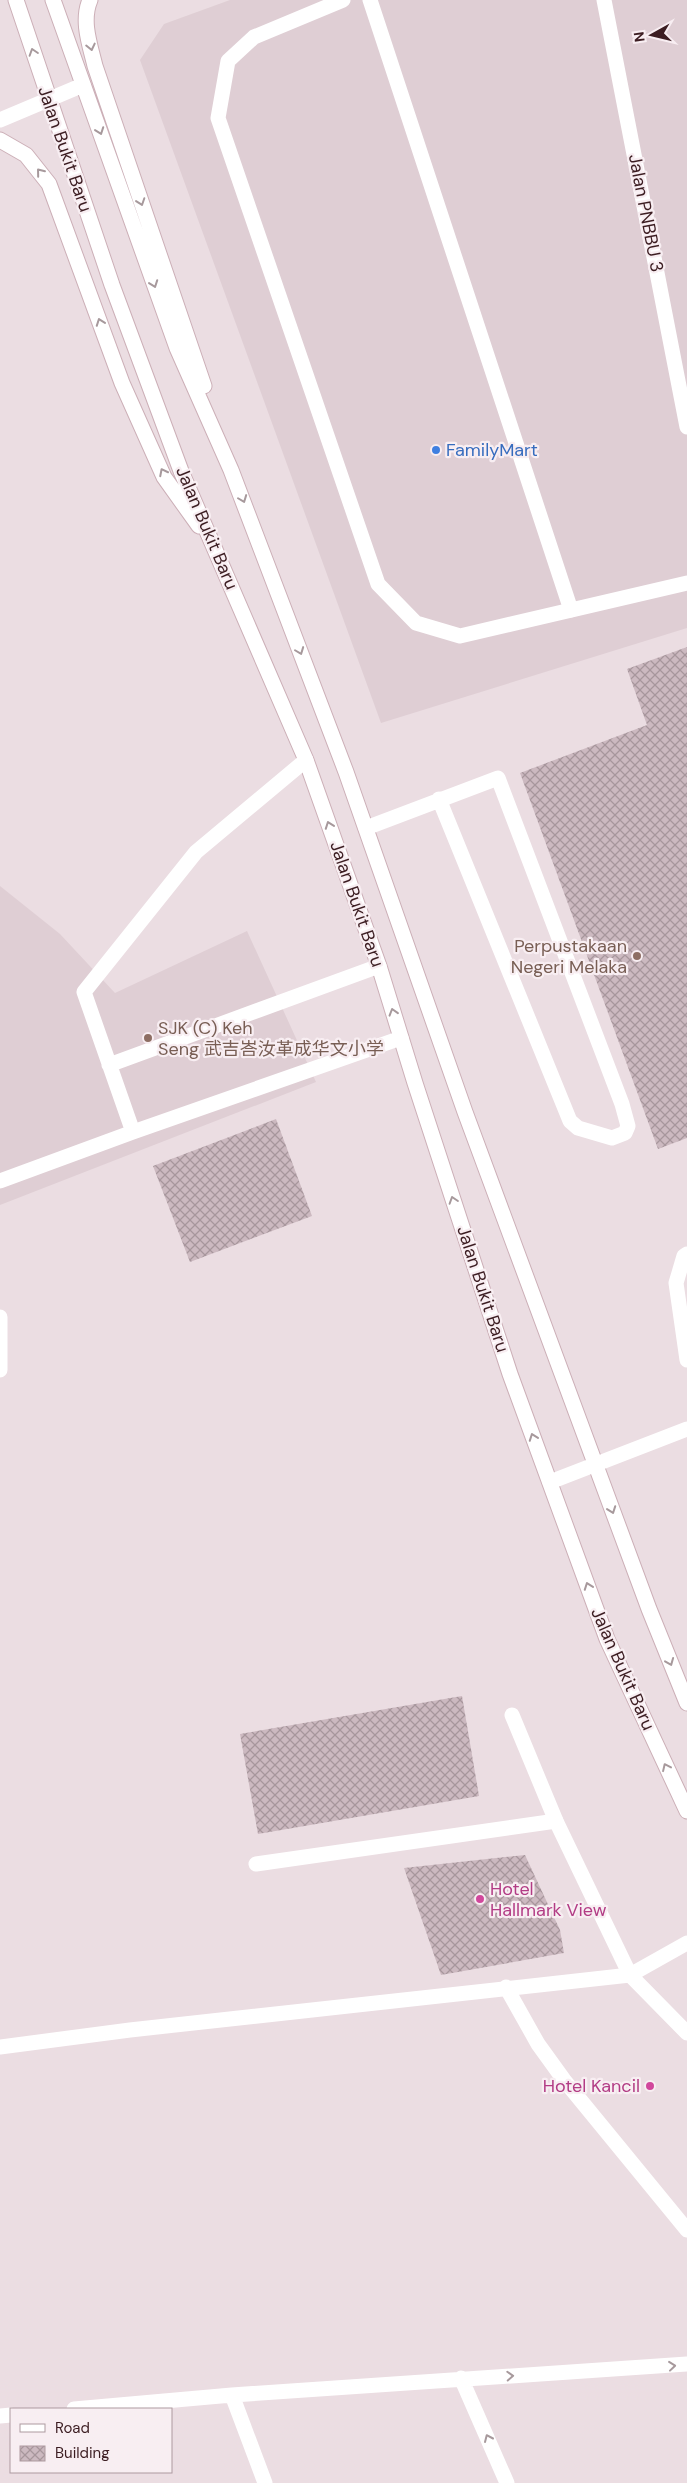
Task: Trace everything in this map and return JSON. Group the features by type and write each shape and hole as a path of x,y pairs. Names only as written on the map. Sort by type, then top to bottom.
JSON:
{"main road":[{"name":"Jalan Bukit Baru","path":"16,0 112,286 182,471 306,760 379,966 507,1365 607,1640 686,1807"},
{"name":"Jalan Bukit Baru","path":"53,0 177,348 231,470 366,828 465,1112 649,1609 687,1703"},
{"path":"90,0 86,8 86,28 95,66 231,470"},
{"path":"343,0 254,37 228,60 218,118 378,584 416,623 460,636 687,583"},
{"path":"370,0 571,610"},
{"name":"Jalan PNBBU 3","path":"604,0 687,427"},
{"path":"0,120 48,98 84,85"},
{"path":"0,140 26,155 49,184 122,383 160,468 219,556"},
{"path":"133,1132 84,992 196,852 306,760"},
{"path":"366,828 439,799 498,778 622,1104 628,1126 625,1133 612,1138 578,1128 570,1121 439,799"},
{"path":"110,1065 379,966"},
{"path":"0,1181 401,1038"},
{"path":"687,1254 684,1256 676,1283 687,1360"},
{"path":"0,1318 0,1370"},
{"path":"550,1482 687,1429"},
{"path":"512,1715 556,1821 630,1975 687,2033"},
{"path":"256,1864 556,1821"},
{"path":"0,2047 130,2030 506,1987 630,1975 687,1943"},
{"path":"506,1987 538,2044 564,2080 687,2230"},
{"path":"85,2408 461,2378 687,2364"},
{"path":"461,2378 507,2483"},
{"path":"232,2395 265,2483"}],"shaded area":[{"path":"230,0 687,0 687,628 381,723 140,60 164,24"},
{"name":"SJK (C) Keh Seng 武吉峇汝革成华文小学","path":"0,886 60,934 115,993 247,931 316,1082 0,1205"}],"building":[{"name":"Perpustakaan Negeri Melaka","path":"687,647 687,1138 658,1149 520,773 647,725 627,669"},
{"path":"276,1119 312,1216 190,1262 153,1166"},
{"path":"462,1696 479,1796 258,1834 240,1734"},
{"name":"Hotel Hallmark View","path":"525,1855 560,1930 564,1953 441,1975 404,1868"}],"place":[{"name":"FamilyMart","path":"436,450"},
{"name":"Perpustakaan Negeri Melaka","path":"637,956"},
{"name":"SJK (C) Keh Seng 武吉峇汝革成华文小学","path":"148,1038"},
{"name":"Hotel Hallmark View","path":"480,1899"},
{"name":"Hotel Kancil","path":"650,2086"}]}
